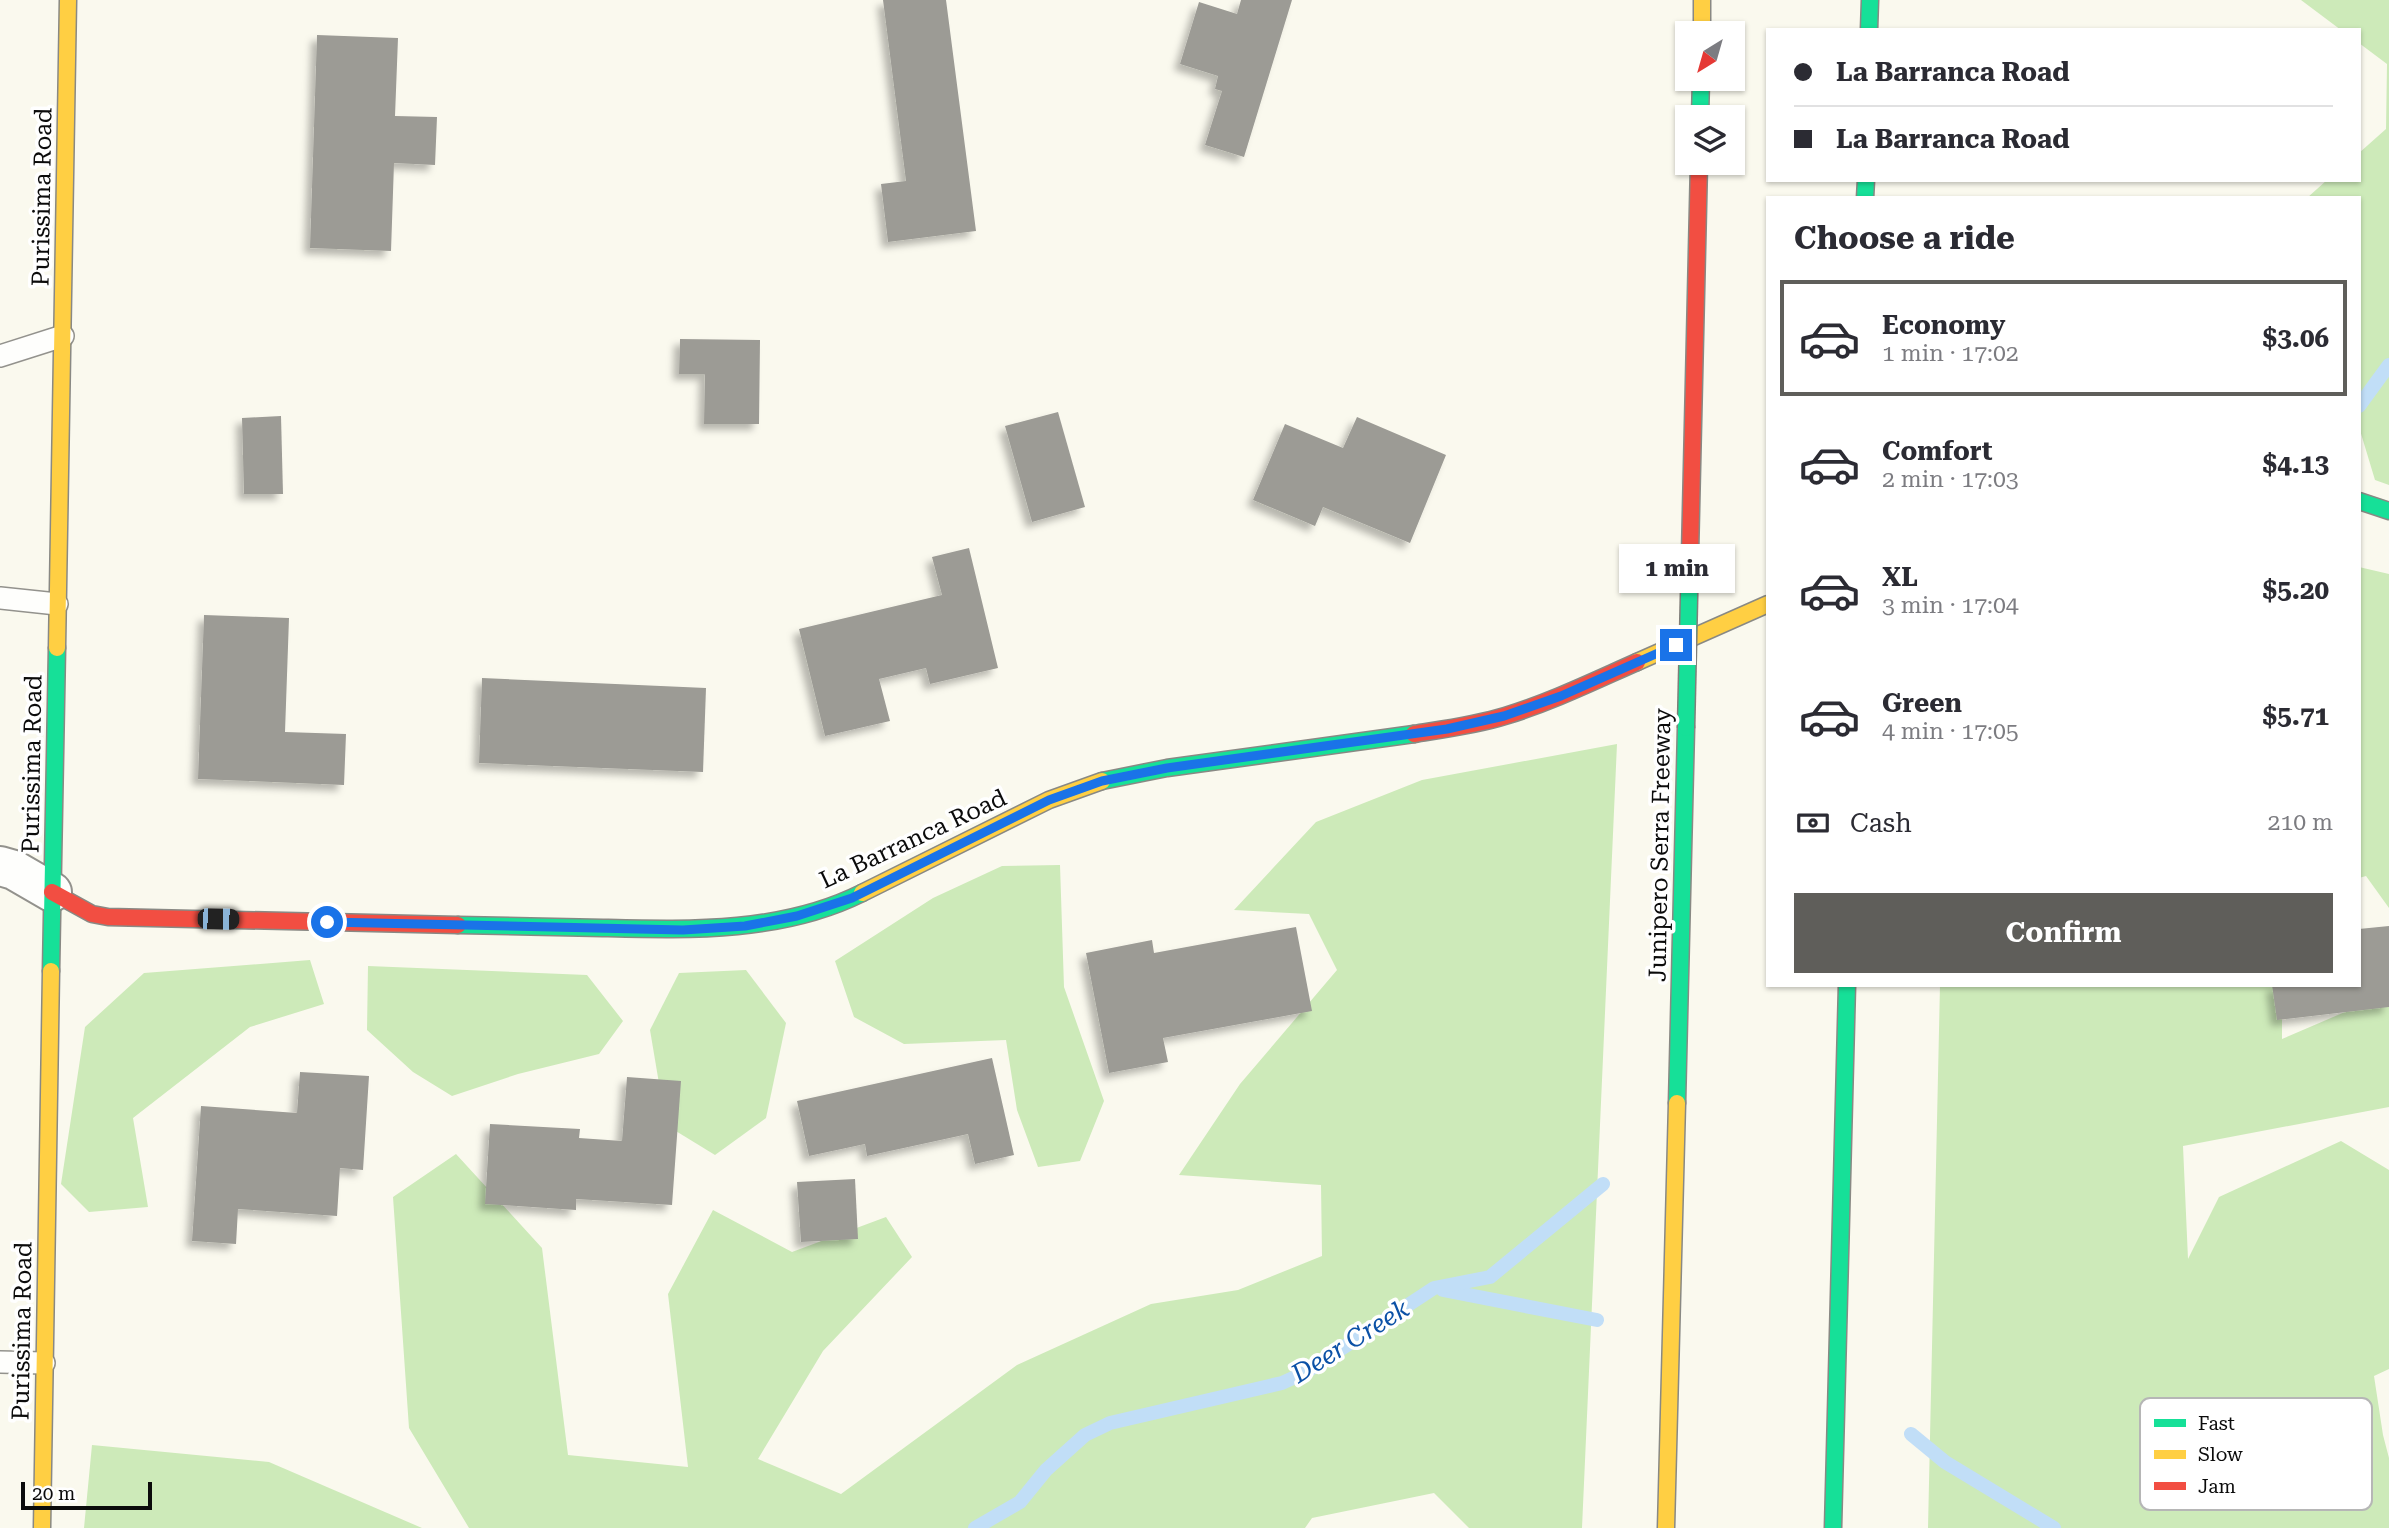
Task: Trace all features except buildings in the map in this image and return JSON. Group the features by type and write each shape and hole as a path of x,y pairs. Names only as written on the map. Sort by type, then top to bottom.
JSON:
{"main road":[{"name":"Purissima Road","path":"43,1528 68,0"},
{"path":"1702,0 1702,21"},
{"path":"1869,28 1870,0"},
{"name":"Junipero Serra Freeway","path":"1666,1528 1699,175"},
{"path":"2361,502 2389,511"},
{"name":"La Barranca Road","path":"52,892 92,914 108,917 683,930 745,926 797,916 852,898 1049,800 1102,781 1167,768 1447,729 1504,716 1561,696 1766,605"},
{"path":"1833,1528 1846,987"}],"street":[{"path":"0,866 14,870 52,892"}],"lane":[{"path":"0,356 62,336"},
{"path":"0,598 57,604"},
{"path":"0,1363 44,1363"}],"green space":[{"path":"2301,0 2389,0 2389,485 2375,480 2361,434 2361,196 2309,196 2325,182 2361,182 2361,151 2386,129 2387,64 2361,44 2361,28 2338,28"},
{"path":"2361,567 2389,574 2389,908 2366,876 2361,877"},
{"path":"1617,744 1582,1528 1469,1528 1434,1493 1312,1518 1305,1528 469,1528 409,1428 393,1197 456,1154 542,1248 568,1455 688,1467 668,1294 713,1210 792,1252 886,1217 912,1257 823,1351 758,1459 841,1494 1017,1365 1151,1304 1238,1290 1322,1256 1321,1185 1179,1175 1240,1084 1337,970 1309,914 1234,910 1316,822 1422,780"},
{"path":"1060,865 1064,987 1104,1101 1080,1161 1038,1167 1017,1110 1006,1040 904,1044 854,1017 835,961 933,898 1002,866"},
{"path":"310,960 324,1004 250,1027 133,1118 148,1207 89,1212 61,1184 85,1027 144,973"},
{"path":"368,966 587,975 623,1021 599,1054 518,1074 452,1096 413,1072 367,1030"},
{"path":"746,970 786,1023 766,1118 715,1155 666,1125 650,1030 679,973"},
{"path":"1940,987 2282,987 2282,1039 2389,993 2389,1107 2183,1146 2188,1259 2219,1197 2341,1141 2389,1170 2389,1369 2374,1376 2389,1458 2389,1528 1928,1528"},
{"path":"92,1445 269,1462 422,1528 84,1528"}],"waterway":[{"name":"Deer Creek","path":"2361,403 2389,365"},
{"name":"Deer Creek","path":"975,1528 1020,1502 1046,1470 1085,1435 1110,1423 1282,1383 1306,1372 1434,1288 1490,1277 1603,1184"},
{"path":"1443,1290 1597,1320"},
{"path":"1911,1434 1945,1462 2054,1528"}],"traffic: fast":[{"path":"1869,28 1870,0"},
{"path":"1700,105 1701,91"},
{"path":"1865,196 1866,182"},
{"path":"2361,502 2389,511"},
{"path":"1686,728 1690,554"},
{"path":"51,971 57,648"},
{"path":"1677,1103 1686,728"},
{"path":"1102,781 1167,768 1414,734"},
{"path":"458,925 668,929 735,926 800,916 862,893"},
{"path":"1833,1528 1847,987"}],"traffic: slow":[{"path":"57,648 68,0"},
{"path":"1702,0 1702,21"},
{"path":"1637,662 1766,605"},
{"path":"862,893 1049,800 1102,781"},
{"path":"42,1528 51,971"},
{"path":"1666,1528 1677,1103"}],"traffic: jam":[{"path":"1690,554 1699,175"},
{"path":"1414,734 1505,716 1556,698 1637,662"},
{"path":"52,892 92,914 108,917 458,925"}],"route":[{"path":"327,922 683,930 745,926 797,916 852,898 1049,800 1102,781 1167,768 1447,729 1504,716 1561,696 1676,645"}]}
